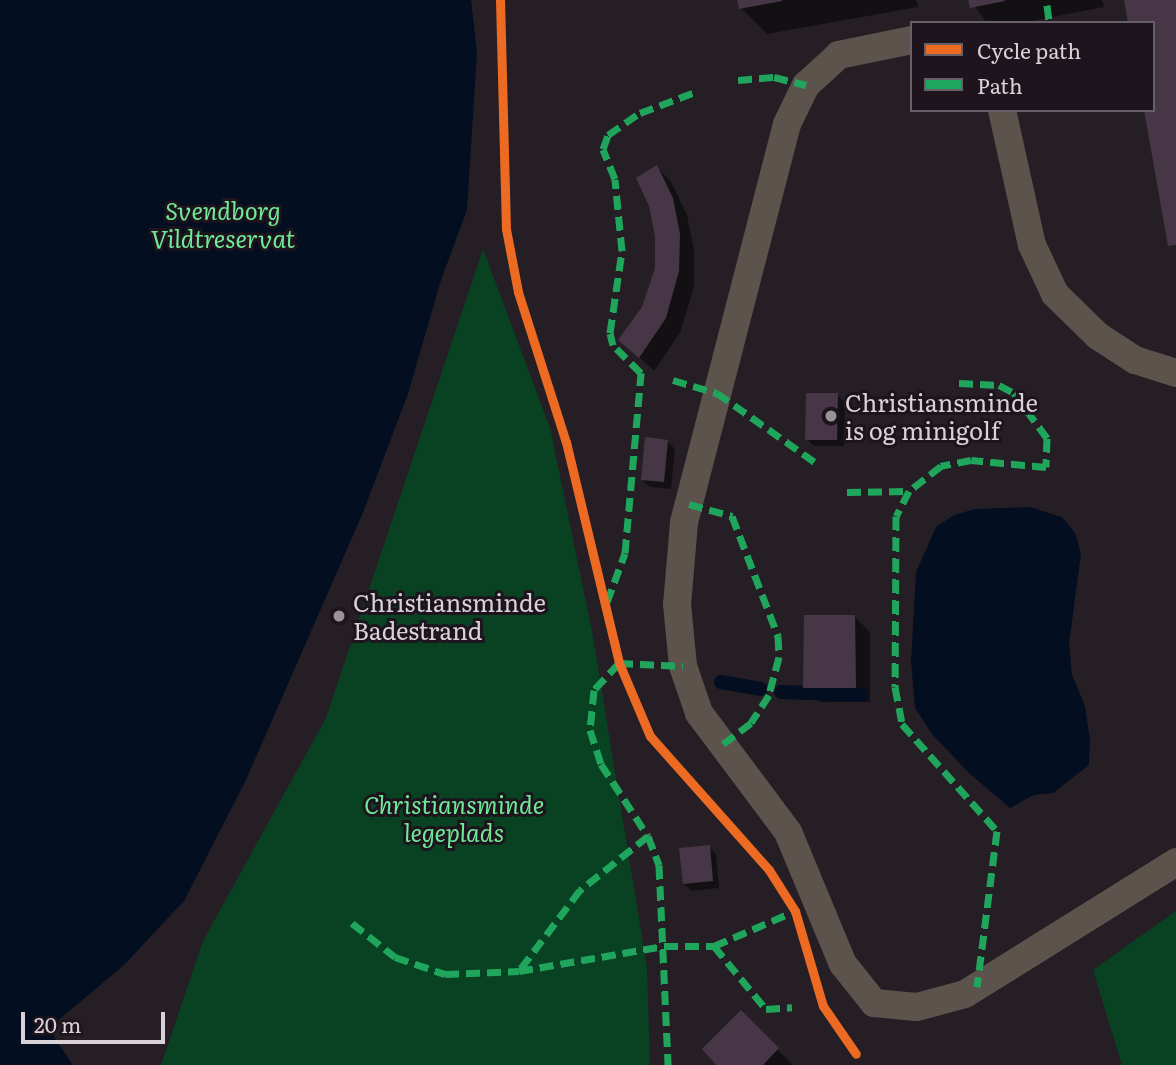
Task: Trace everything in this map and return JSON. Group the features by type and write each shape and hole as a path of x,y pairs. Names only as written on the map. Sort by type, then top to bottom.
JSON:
{"lane":[{"path":"910,40 839,55 806,85 787,124 684,523 677,604 683,666 699,713 788,832 843,964 874,1003 916,1007 965,994 1176,862"},
{"path":"1002,112 1032,245 1055,295 1098,336 1135,360 1176,373"}],"green space":[{"name":"Christiansminde legeplads","path":"483,249 550,428 592,631 647,968 650,1065 161,1065 203,941 326,718"},
{"path":"1176,911 1176,1065 1122,1065 1093,970"}],"water":[{"name":"Svendborg Vildtreservat","path":"0,0 471,0 477,52 467,210 441,280 408,394 362,515 245,782 184,901 123,966 55,1023 54,1037 73,1065 0,1065"},
{"path":"1030,507 1062,517 1075,533 1081,554 1069,644 1072,675 1085,706 1090,740 1089,765 1053,793 1034,795 1010,808 968,772 932,734 915,708 911,662 916,572 936,527 954,515 975,509"}],"building":[{"path":"737,0 782,0 782,1 739,9"},
{"path":"968,0 1004,0 1005,1 970,8"},
{"path":"1124,0 1176,0 1176,245 1168,246 1144,112 1155,112 1155,21 1128,21"},
{"path":"657,165 673,198 680,234 679,271 666,318 639,358 618,340 642,307 655,268 655,236 649,206 636,178"},
{"path":"806,393 838,393 837,440 805,440"},
{"path":"645,437 668,440 664,482 641,480"},
{"path":"804,615 855,615 856,688 803,688"},
{"path":"710,845 713,881 683,884 679,848"},
{"path":"741,1010 779,1048 763,1065 716,1065 702,1049"}],"waterway":[{"path":"721,682 760,689"},
{"path":"781,692 861,695"}],"marked path":[{"path":"1047,5 1049,21"},
{"path":"738,80 774,77 806,85"},
{"path":"607,602 625,553 641,373 613,345 610,333 622,251 615,179 603,149 608,135 640,113 695,92"},
{"path":"673,380 717,393 819,465"},
{"path":"959,383 999,385 1014,393 1047,438 1046,467 971,460 941,466 909,491 896,516 895,687 902,724 997,831 977,987"},
{"path":"847,492 909,491"},
{"path":"689,504 732,516 778,636 779,657 769,695 751,723 723,744"},
{"path":"619,663 594,690 590,730 601,764 648,836 659,865 668,1065"},
{"path":"619,663 683,666"},
{"path":"648,836 580,890 519,971 664,946 714,946 795,911"},
{"path":"352,923 395,957 445,974 519,971"},
{"path":"714,946 766,1009 792,1007"}],"cycle path":[{"path":"500,0 506,229 518,292 566,442 619,663 650,736 769,870 795,911 823,1006 856,1054"}],"place":[{"name":"Christiansminde is og minigolf","path":"831,416"},
{"name":"Christiansminde Badestrand","path":"339,616"}]}
